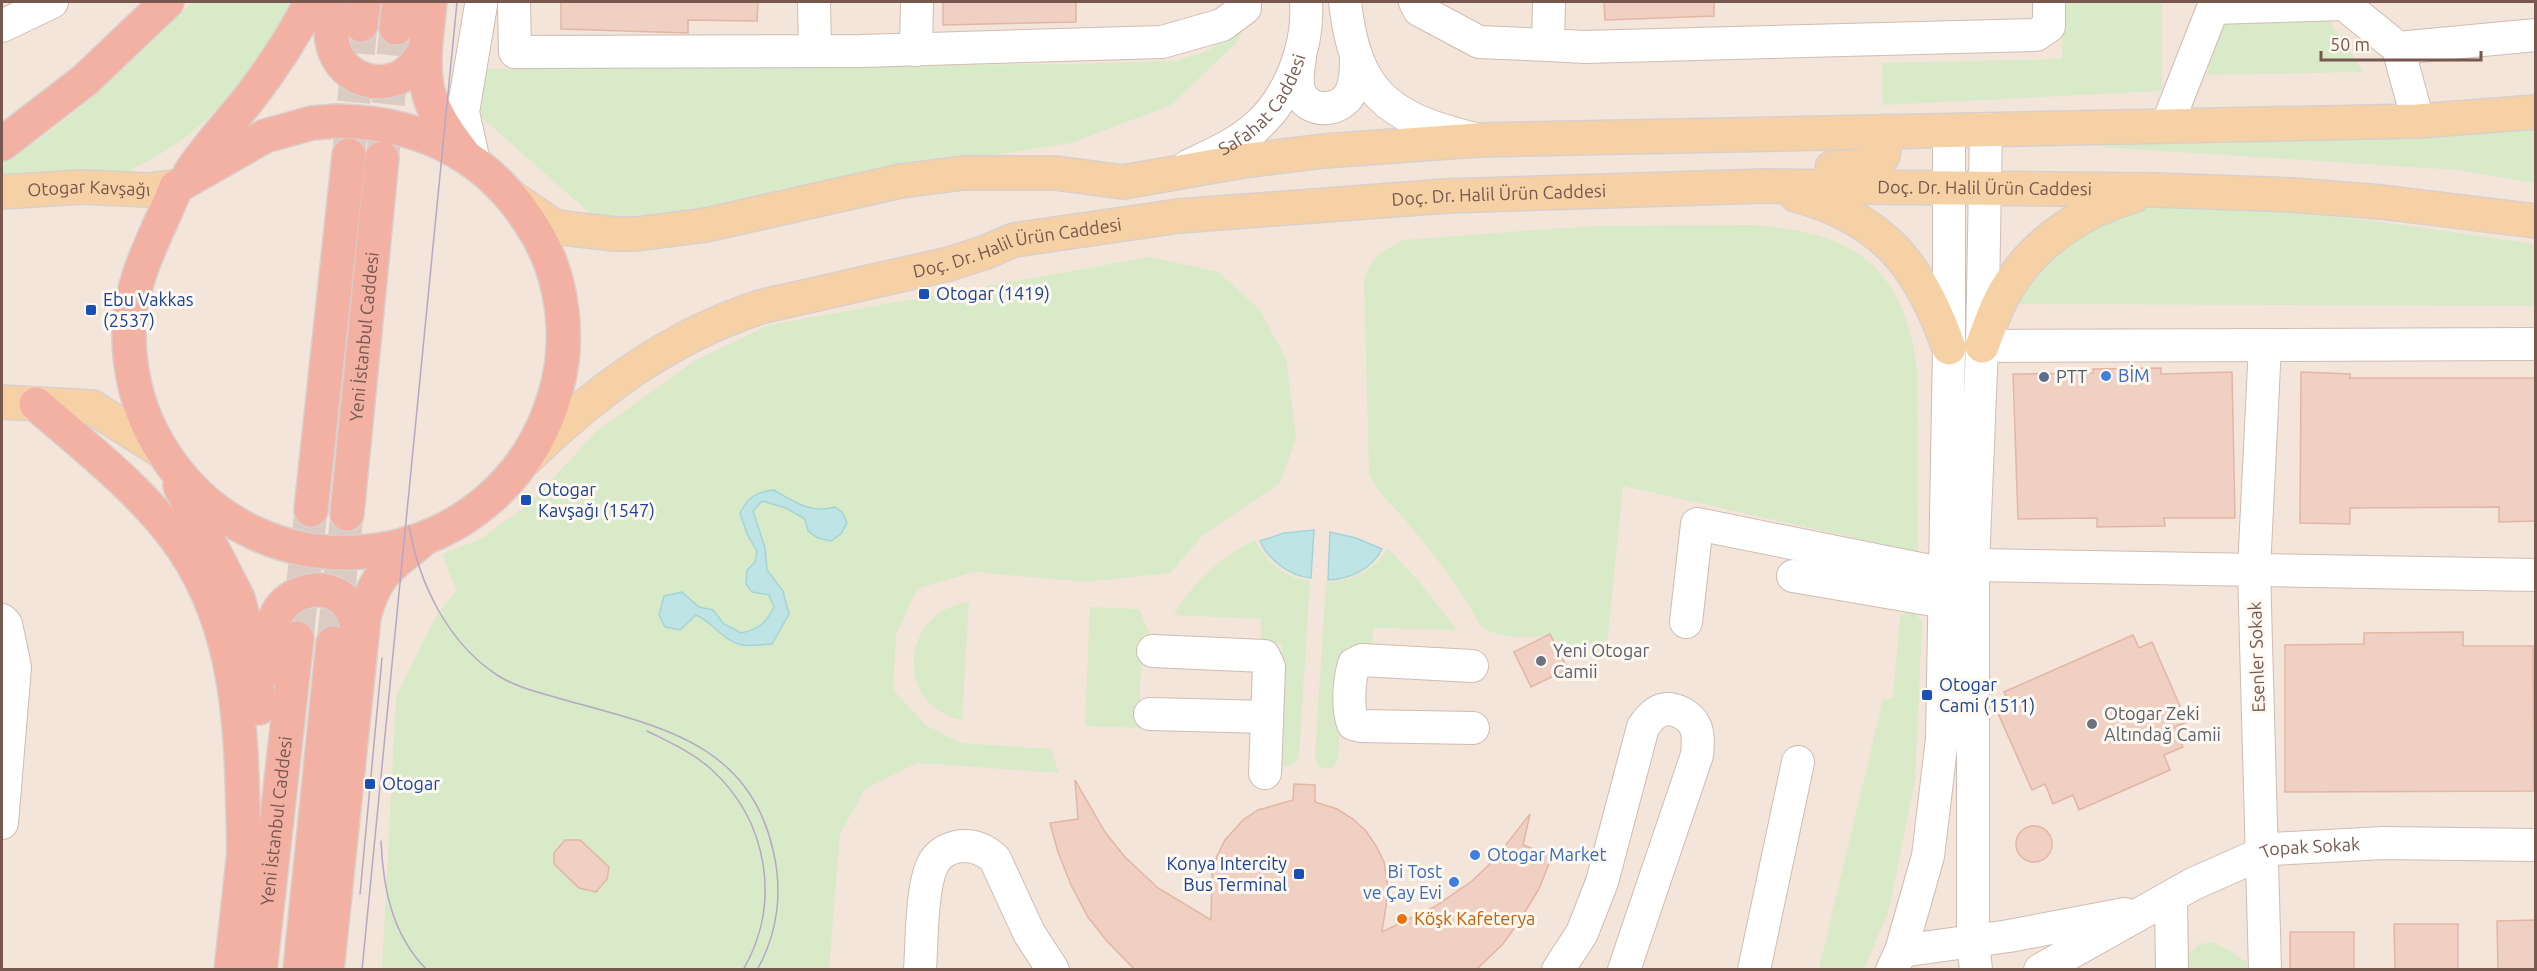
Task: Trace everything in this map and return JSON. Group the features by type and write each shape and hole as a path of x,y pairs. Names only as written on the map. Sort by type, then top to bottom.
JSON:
{"highway":[{"path":"2,144 85,80 167,2"},
{"path":"181,183 279,58 311,2"},
{"path":"330,2 331,38 334,50 348,72 358,78 371,81 395,80 406,74 425,51"},
{"path":"430,2 425,76 432,107 443,128 469,159"},
{"name":"Otogar Kavşağı","path":"336,121 384,124 409,130 434,139 469,159 513,198 542,244 560,296 563,323 562,359 553,404 543,429 523,462 483,506 454,524 424,540 366,553 329,552 284,544 233,522 197,494 167,459 152,435 138,400 130,363 129,326 134,289 146,254 181,183 208,170 243,147 265,136 312,123 336,121"},
{"name":"Yeni İstanbul Caddesi","path":"311,510 349,154"},
{"name":"Yeni İstanbul Caddesi","path":"347,514 382,158"},
{"path":"36,404 119,478 159,518 182,547 198,575 224,638 234,674 239,710 244,854"},
{"path":"167,459 200,529 238,598 255,659 260,711"},
{"path":"327,969 347,644 364,617 375,582 392,564 424,540"},
{"path":"231,969 260,711 273,623 278,610 295,595 319,591 330,592 341,597 354,615 347,644 300,969"},
{"name":"Yeni İstanbul Caddesi","path":"260,969 297,638"}],"main road":[{"path":"513,198 555,227 615,234 636,234 706,225 901,181 963,173 1054,173 1123,182 1243,161 1324,151 1478,140 2418,121 2535,112"},
{"path":"1765,186 1794,170 1865,166 1876,163 1882,156 1884,148 1882,141 1874,132"},
{"name":"Otogar Kavşağı","path":"2,192 82,187 147,190 181,183"},
{"path":"1765,186 1832,207 1860,221 1885,240 1908,263 1925,290 1948,348"},
{"name":"Doç. Dr. Halil Ürün Caddesi","path":"523,462 591,400 666,347 713,325 760,307 949,264 1014,240 1179,216 1446,196 1765,186 1984,187 2293,195 2380,202 2535,221"},
{"path":"1982,346 1995,310 2008,286 2025,263 2053,236 2079,218 2109,203 2155,190"},
{"path":"2,402 36,404"},
{"name":"Otogar Kavşağı","path":"36,404 94,408 167,459"}],"street":[{"path":"2,26 52,2"},
{"path":"814,2 815,51"},
{"path":"916,50 917,2"},
{"path":"469,159 463,112 481,3 514,3 515,52 916,50 1162,42 1222,25 1245,8 1245,2"},
{"name":"Safahat Caddesi","path":"1172,173 1236,142 1256,127 1275,107 1287,86 1301,51 1305,30 1305,2"},
{"path":"1345,2 1350,39 1356,59 1382,100 1404,116 1433,129 1478,140"},
{"path":"1415,2 1419,10 1479,42 1608,46 2036,34 2049,26 2049,2"},
{"path":"1548,45 1549,2"},
{"path":"2167,125 2213,8 2343,3 2398,48 2418,121"},
{"path":"2398,48 2535,35"},
{"path":"1301,51 1297,85 1302,97 1314,107 1328,109 1341,104 1351,92 1355,78 1356,59"},
{"path":"1986,129 1982,346 1955,581 1942,739 1928,856 1896,960 1974,955 2009,936 2159,903 2172,969"},
{"path":"1949,130 1948,348 1955,581 1974,955"},
{"path":"1982,346 2535,344"},
{"name":"Esenler Sokak","path":"2265,345 2254,570 2265,969"},
{"path":"1686,622 1697,524 1955,581"},
{"path":"1793,576 1955,581 2254,570 2535,575"},
{"path":"2,620 6,624 15,667 2,823"},
{"path":"1153,651 1264,656 1269,667 1265,773"},
{"path":"1472,666 1362,660 1354,664 1351,673 1350,716 1353,724 1361,726 1473,728"},
{"path":"1558,969 1582,933 1602,882 1643,727 1651,716 1663,708 1674,709 1695,725 1697,755 1624,969"},
{"path":"1150,714 1267,717"},
{"path":"1754,969 1798,762"},
{"name":"Topak Sokak","path":"2040,969 2193,884 2272,849 2383,843 2535,845"},
{"path":"920,969 930,872 939,855 949,848 961,846 986,850 995,859 1029,933 1053,969"}],"shaded area":[{"path":"2,2 2535,2 2535,969 2,970"}],"green space":[{"path":"192,2 292,2 244,81 207,119 182,140 157,156 108,182 2,184 2,163 28,147 78,109"},
{"path":"2063,2 2162,2 2162,91 1883,105 1882,63 2062,59"},
{"path":"2326,16 2363,72 2206,75 2225,22"},
{"path":"1246,25 1236,43 1171,105 1071,143 924,166 640,222 593,216 470,107 473,69 1175,61 1207,51"},
{"path":"2535,122 2535,183 2458,170 2099,147 2115,143"},
{"path":"2158,205 2300,213 2535,244 2535,306 2009,304 2019,280 2098,222"},
{"path":"1749,225 1785,228 1816,235 1843,245 1866,259 1884,278 1899,302 1910,332 1917,368 1918,552 1623,486 1606,654 1554,640 1550,634 1513,637 1486,629 1480,625 1440,563 1383,496 1369,473 1364,280 1370,265 1383,251 1404,240 1591,226"},
{"path":"1150,257 1218,272 1260,310 1286,359 1296,439 1280,483 1203,535 1170,573 1086,582 973,572 917,589 896,635 893,690 926,725 960,743 1051,749 1059,773 917,763 865,789 840,834 829,969 382,970 396,697 437,614 457,591 442,554 479,540 528,505 597,431 694,361 769,325"},
{"path":"1255,540 1277,568 1284,573 1310,581 1299,756 1297,762 1286,767 1280,765 1274,755 1282,644 1261,642 1261,619 1174,615 1199,581 1219,563"},
{"path":"1388,549 1417,579 1457,630 1373,628 1372,648 1346,647 1338,759 1334,767 1325,769 1319,767 1315,756 1326,582 1345,580 1369,569"},
{"path":"969,602 962,720 940,711 924,697 916,679 914,659 918,640 929,622 946,609"},
{"path":"1090,607 1139,609 1150,635 1141,669 1141,728 1085,726"},
{"path":"1908,613 1916,614 1922,622 1915,780 1889,910 1864,969 1819,969 1883,700 1893,698 1900,616"},
{"path":"2211,942 2229,950 2247,963 2247,969 2186,969 2185,958 2198,945"}],"water":[{"path":"774,490 811,508 835,507 842,512 847,523 841,534 831,541 818,538 808,531 805,519 786,508 762,501 753,511 765,548 767,570 783,591 789,614 772,644 750,646 737,643 696,615 680,630 665,627 659,615 664,596 682,592 699,607 713,610 724,624 741,633 753,630 768,617 774,607 769,595 752,592 746,584 747,570 755,562 757,551 747,534 740,513 753,496"},
{"path":"1314,530 1311,578 1295,574 1274,561 1260,541 1284,533"},
{"path":"1330,532 1356,538 1382,549 1378,556 1360,572 1344,578 1328,580"}],"building":[{"path":"561,2 758,2 757,21 688,20 688,33 561,29"},
{"path":"943,2 1076,2 1076,22 943,25"},
{"path":"1604,2 1714,2 1714,16 1605,20"},
{"path":"2161,368 2161,374 2232,372 2235,518 2164,518 2165,526 2097,527 2097,518 2018,519 2013,374 2093,373 2093,369"},
{"path":"2301,372 2350,374 2350,378 2535,378 2535,521 2499,522 2499,507 2350,508 2350,524 2300,523"},
{"path":"2463,632 2463,646 2533,646 2534,791 2285,792 2285,645 2364,644 2364,633"},
{"name":"Yeni Otogar Camii","path":"1550,634 1568,669 1531,687 1514,652"},
{"name":"Otogar Zeki Altındağ Camii","path":"2133,635 2139,648 2152,642 2187,722 2175,727 2183,747 2164,755 2170,770 2079,810 2073,795 2053,804 2045,784 2032,790 1997,711 2010,705 2004,692"},
{"name":"Konya Intercity Bus Terminal","path":"1075,780 1105,832 1124,856 1158,888 1211,920 1212,874 1225,840 1243,820 1258,810 1293,800 1294,784 1315,785 1315,802 1337,809 1353,819 1366,831 1376,846 1384,862 1387,880 1387,899 1382,932 1434,907 1472,881 1494,860 1530,814 1523,845 1552,856 1539,889 1520,920 1503,944 1477,969 1134,969 1088,917 1071,885 1058,852 1050,823 1078,819"},
{"path":"2034,826 2047,831 2052,844 2047,857 2034,862 2021,857 2016,844 2021,831"},
{"path":"565,840 580,840 609,867 607,879 596,892 579,888 554,864 554,853"},
{"path":"2535,920 2535,969 2498,969 2497,921"},
{"path":"2394,924 2458,924 2458,969 2395,969"},
{"path":"2290,932 2354,932 2354,969 2290,969"}],"tunnel":[{"path":"349,151 361,25"},
{"path":"383,153 396,28"},
{"path":"297,638 311,510"},
{"path":"333,643 347,514"}],"tram line":[{"path":"362,970 457,2"},
{"path":"409,526 420,569 438,610 464,646 497,675 521,687 665,730 695,744 721,762 743,785 761,814 773,850 778,881 774,927 757,970"},
{"path":"360,894 382,658"},
{"path":"647,731 704,763 730,790 746,813 763,864 765,891 762,918 755,944 743,970"},
{"path":"381,841 384,876 392,910 405,942 427,970"}],"place":[{"name":"Otogar (1419)","path":"924,294"},
{"name":"Ebu Vakkas (2537)","path":"91,310"},
{"name":"BİM","path":"2106,376"},
{"name":"PTT","path":"2044,377"},
{"name":"Otogar Kavşağı (1547)","path":"526,500"},
{"name":"Yeni Otogar Camii","path":"1541,661"},
{"name":"Otogar Cami (1511)","path":"1927,695"},
{"name":"Otogar Zeki Altındağ Camii","path":"2092,724"},
{"name":"Otogar","path":"370,784"},
{"name":"Otogar Market","path":"1475,855"},
{"name":"Konya Intercity Bus Terminal","path":"1299,874"},
{"name":"Bi Tost ve Çay Evi","path":"1454,882"},
{"name":"Köşk Kafeterya","path":"1402,919"}]}
